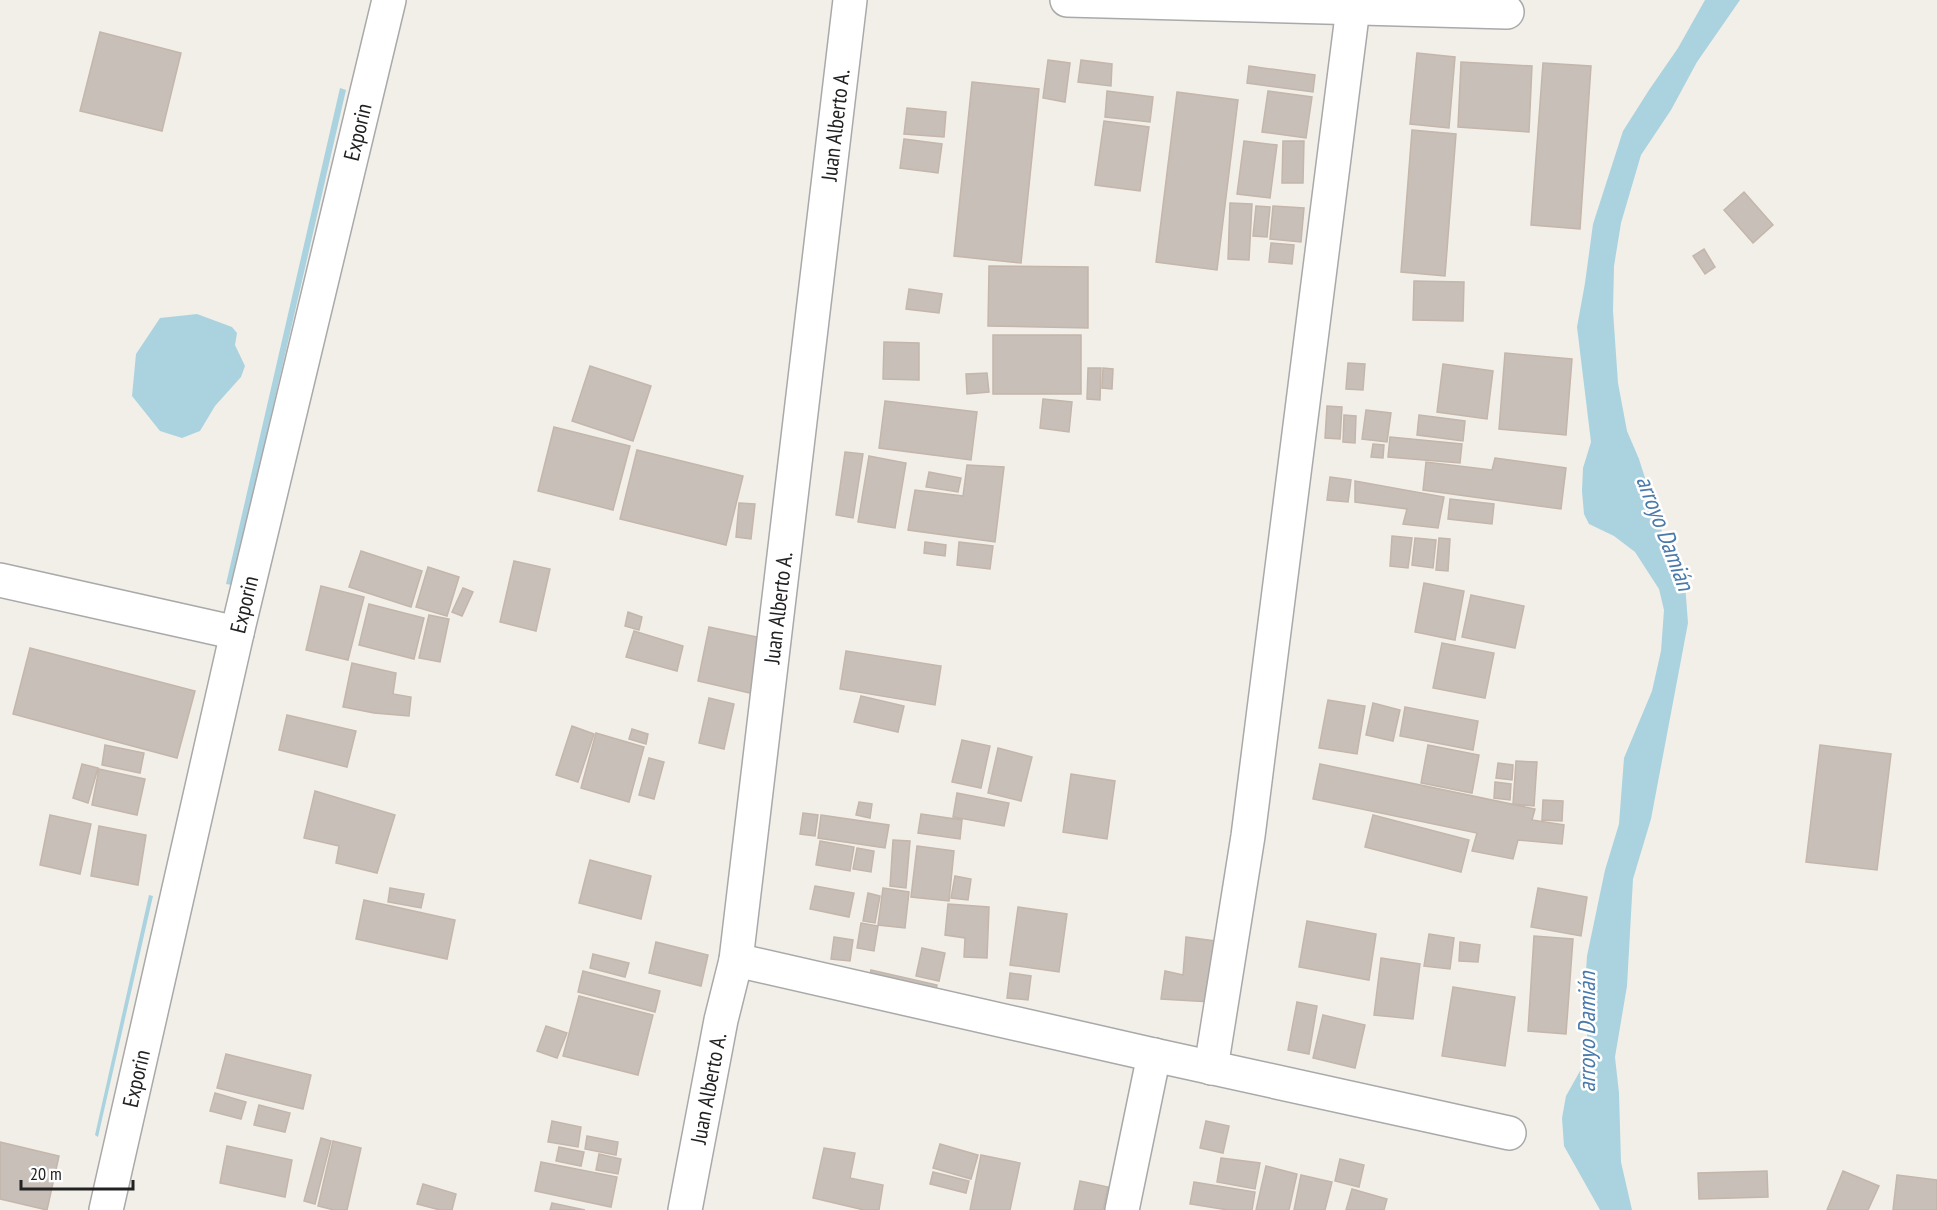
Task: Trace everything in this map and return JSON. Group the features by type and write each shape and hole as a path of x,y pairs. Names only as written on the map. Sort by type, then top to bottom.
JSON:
{"street":[{"name":"Exporin","path":"106,1210 237,633 388,0"},
{"name":"Juan Alberto A.","path":"685,1210 721,1020 736,960 850,0"},
{"path":"1067,0 1507,12"},
{"path":"1211,1068 1248,836 1353,8"},
{"path":"0,580 237,633"},
{"path":"736,960 1509,1133"},
{"path":"1122,1210 1154,1055"}],"water":[{"path":"1705,0 1740,0 1697,62 1671,110 1641,155 1621,223 1614,266 1613,311 1618,383 1627,431 1639,459 1664,538 1685,584 1688,623 1651,819 1633,879 1627,986 1615,1057 1619,1093 1621,1162 1632,1210 1600,1210 1564,1146 1562,1118 1566,1096 1585,1062 1588,1022 1585,987 1587,956 1605,870 1619,824 1624,758 1652,691 1661,651 1664,610 1659,589 1635,552 1614,536 1589,524 1584,514 1583,468 1591,442 1577,327 1593,224 1623,131 1678,48"},
{"path":"340,88 346,90 232,585 226,584"},
{"path":"197,314 232,327 237,333 235,345 245,366 241,377 215,406 200,431 182,438 160,431 132,396 136,354 160,318"},
{"path":"149,895 153,896 98,1137 95,1135"}],"building":[{"path":"100,32 181,53 162,131 80,111"},
{"path":"1417,53 1455,57 1449,128 1410,124"},
{"path":"1048,60 1070,63 1065,102 1043,98"},
{"path":"1081,60 1112,64 1111,86 1078,82"},
{"path":"1461,62 1532,66 1529,132 1458,127"},
{"path":"1543,63 1591,66 1580,229 1531,225"},
{"path":"1249,66 1315,75 1313,92 1247,83"},
{"path":"972,82 1039,89 1021,263 954,256"},
{"path":"1107,91 1153,97 1150,122 1105,117"},
{"path":"1268,91 1312,97 1306,138 1262,132"},
{"path":"1177,92 1238,100 1217,270 1156,262"},
{"path":"907,108 946,112 944,137 904,134"},
{"path":"1104,121 1149,127 1140,191 1095,185"},
{"path":"1412,130 1456,134 1445,276 1401,272"},
{"path":"904,139 942,144 938,173 900,168"},
{"path":"1244,141 1277,145 1270,198 1237,194"},
{"path":"1283,141 1304,141 1303,183 1282,183"},
{"path":"1744,192 1773,225 1753,243 1724,210"},
{"path":"1230,203 1252,204 1249,260 1228,259"},
{"path":"1256,206 1270,207 1267,237 1253,236"},
{"path":"1273,206 1304,208 1301,242 1270,239"},
{"path":"1271,243 1294,245 1292,264 1269,262"},
{"path":"1704,249 1715,267 1705,274 1693,256"},
{"path":"989,266 1088,267 1088,328 988,326"},
{"path":"1414,281 1464,282 1463,321 1413,320"},
{"path":"909,289 942,294 939,313 906,309"},
{"path":"993,335 1081,335 1081,394 993,394"},
{"path":"884,342 919,343 919,380 883,379"},
{"path":"1505,353 1572,359 1566,435 1499,429"},
{"path":"1348,363 1365,364 1363,390 1346,389"},
{"path":"1443,364 1493,371 1487,419 1437,412"},
{"path":"590,366 651,386 633,441 572,421"},
{"path":"1088,368 1101,368 1100,400 1087,399"},
{"path":"1103,368 1113,369 1112,389 1102,388"},
{"path":"987,373 989,392 967,394 966,374"},
{"path":"1043,399 1072,402 1069,432 1040,428"},
{"path":"885,401 977,412 971,460 879,448"},
{"path":"1327,406 1342,407 1340,439 1325,438"},
{"path":"1366,410 1391,413 1387,442 1362,439"},
{"path":"1344,415 1356,416 1355,443 1343,442"},
{"path":"1419,415 1465,421 1463,441 1417,435"},
{"path":"554,427 630,446 613,510 538,491"},
{"path":"1390,437 1462,444 1460,463 1388,457"},
{"path":"1373,444 1384,445 1383,458 1371,457"},
{"path":"637,450 743,476 726,545 620,519"},
{"path":"845,452 863,454 853,518 836,515"},
{"path":"869,456 906,463 895,528 858,522"},
{"path":"1495,458 1566,468 1561,509 1423,490 1426,462 1492,470"},
{"path":"967,465 1004,467 995,542 908,530 915,490 963,496"},
{"path":"929,472 961,478 958,492 926,487"},
{"path":"1330,477 1351,480 1348,502 1327,500"},
{"path":"1355,481 1444,497 1438,528 1403,524 1407,509 1355,502"},
{"path":"1450,499 1494,504 1492,524 1448,519"},
{"path":"739,503 755,504 751,539 736,537"},
{"path":"1392,536 1412,538 1408,568 1390,566"},
{"path":"1415,538 1436,540 1433,568 1412,565"},
{"path":"1439,538 1450,539 1448,571 1436,570"},
{"path":"925,542 946,545 945,556 924,553"},
{"path":"959,542 993,546 990,569 957,565"},
{"path":"361,551 422,571 411,607 349,587"},
{"path":"514,561 550,569 536,631 500,622"},
{"path":"428,567 459,577 447,616 416,607"},
{"path":"1424,583 1464,591 1455,640 1415,632"},
{"path":"321,586 364,597 348,660 306,650"},
{"path":"463,588 473,592 462,616 452,612"},
{"path":"1471,595 1524,606 1515,648 1462,637"},
{"path":"369,604 424,618 414,659 359,645"},
{"path":"628,612 642,617 639,630 625,626"},
{"path":"429,615 449,619 440,662 419,658"},
{"path":"709,627 762,638 750,693 698,681"},
{"path":"634,631 683,646 677,671 626,657"},
{"path":"1442,643 1494,653 1485,698 1433,688"},
{"path":"30,648 195,691 177,758 13,714"},
{"path":"846,651 941,666 935,705 840,689"},
{"path":"352,663 396,673 393,694 411,697 409,716 343,707"},
{"path":"861,696 904,706 898,732 854,722"},
{"path":"709,698 734,704 724,749 699,743"},
{"path":"1328,700 1365,706 1357,754 1319,748"},
{"path":"1373,703 1400,710 1393,741 1366,735"},
{"path":"1405,707 1478,721 1473,750 1400,736"},
{"path":"287,715 356,731 347,767 279,750"},
{"path":"572,726 594,734 578,782 556,775"},
{"path":"632,729 648,734 646,744 629,739"},
{"path":"596,733 644,747 629,802 581,788"},
{"path":"962,740 990,746 981,788 952,782"},
{"path":"105,745 144,753 140,773 102,765"},
{"path":"1428,745 1479,755 1472,793 1421,783"},
{"path":"1820,745 1891,754 1877,870 1806,862"},
{"path":"998,748 1032,757 1021,801 988,793"},
{"path":"649,758 664,762 654,799 639,795"},
{"path":"1516,761 1537,762 1534,806 1513,804"},
{"path":"1498,763 1513,765 1512,780 1496,778"},
{"path":"82,764 98,768 88,803 73,798"},
{"path":"1320,764 1535,809 1532,820 1564,825 1562,844 1518,840 1513,859 1472,851 1477,833 1313,799"},
{"path":"99,769 145,779 137,815 92,805"},
{"path":"1071,774 1115,781 1107,839 1063,832"},
{"path":"1495,782 1511,784 1510,800 1494,798"},
{"path":"315,791 395,815 377,873 336,863 339,846 304,838"},
{"path":"957,793 1009,803 1004,826 953,817"},
{"path":"1543,800 1563,801 1562,821 1542,820"},
{"path":"859,802 872,804 870,818 856,815"},
{"path":"803,813 818,815 815,836 800,834"},
{"path":"921,814 962,820 960,839 918,833"},
{"path":"50,815 91,824 80,874 40,865"},
{"path":"821,815 889,825 885,848 818,838"},
{"path":"1373,815 1469,840 1461,872 1365,847"},
{"path":"99,826 146,835 138,885 91,876"},
{"path":"893,840 910,841 906,888 890,886"},
{"path":"820,841 854,847 850,871 816,865"},
{"path":"917,846 954,851 949,901 911,897"},
{"path":"857,848 874,851 871,872 853,869"},
{"path":"590,860 651,876 641,919 579,903"},
{"path":"955,876 971,879 968,900 951,898"},
{"path":"815,886 854,893 849,917 810,909"},
{"path":"390,888 424,894 421,908 388,902"},
{"path":"883,888 909,892 905,928 878,925"},
{"path":"1538,888 1587,897 1581,936 1531,927"},
{"path":"868,893 880,896 875,923 863,921"},
{"path":"364,900 455,920 447,959 356,939"},
{"path":"948,904 989,907 987,958 964,957 965,938 945,935"},
{"path":"1018,907 1067,914 1059,972 1010,965"},
{"path":"1307,921 1376,934 1369,980 1299,967"},
{"path":"861,923 878,926 874,951 857,948"},
{"path":"1429,934 1454,938 1450,969 1424,966"},
{"path":"1534,936 1573,939 1566,1034 1528,1031"},
{"path":"834,937 853,940 850,961 831,959"},
{"path":"1186,937 1215,941 1211,1002 1161,999 1165,971 1183,975"},
{"path":"656,942 708,955 701,986 649,973"},
{"path":"1460,942 1480,945 1478,962 1459,961"},
{"path":"922,948 945,953 939,981 916,976"},
{"path":"593,954 629,963 625,977 590,968"},
{"path":"1381,958 1420,964 1413,1019 1374,1015"},
{"path":"871,970 937,985 933,1002 867,986"},
{"path":"583,971 660,991 655,1012 578,992"},
{"path":"1010,973 1031,976 1028,1000 1007,998"},
{"path":"1453,987 1515,997 1505,1066 1442,1056"},
{"path":"579,996 653,1015 638,1075 563,1056"},
{"path":"1297,1002 1317,1006 1309,1054 1288,1050"},
{"path":"1323,1015 1365,1025 1355,1068 1313,1058"},
{"path":"546,1026 567,1033 557,1058 537,1051"},
{"path":"226,1054 311,1075 303,1109 217,1088"},
{"path":"215,1093 246,1102 241,1119 210,1111"},
{"path":"259,1105 290,1113 285,1132 254,1125"},
{"path":"552,1121 581,1127 578,1147 548,1142"},
{"path":"1206,1121 1229,1126 1223,1153 1200,1148"},
{"path":"587,1136 618,1142 616,1155 585,1149"},
{"path":"321,1138 331,1141 315,1204 304,1201"},
{"path":"333,1141 361,1148 347,1210 318,1206"},
{"path":"0,1142 59,1156 47,1210 0,1199"},
{"path":"940,1144 978,1155 971,1179 933,1168"},
{"path":"227,1146 292,1160 285,1197 220,1183"},
{"path":"559,1147 584,1152 581,1166 556,1161"},
{"path":"824,1148 855,1153 850,1178 883,1185 879,1210 864,1210 813,1198"},
{"path":"599,1154 621,1159 618,1174 596,1170"},
{"path":"981,1155 1020,1163 1010,1210 970,1210"},
{"path":"1221,1158 1260,1163 1255,1189 1217,1182"},
{"path":"1340,1159 1364,1165 1359,1187 1335,1181"},
{"path":"541,1162 617,1177 611,1207 535,1191"},
{"path":"1266,1166 1297,1174 1289,1210 1256,1210"},
{"path":"1767,1171 1768,1197 1699,1199 1698,1173"},
{"path":"1843,1171 1879,1186 1868,1210 1827,1210"},
{"path":"933,1172 969,1181 966,1193 930,1184"},
{"path":"1301,1175 1332,1182 1325,1210 1294,1210"},
{"path":"1897,1175 1937,1180 1937,1210 1893,1210"},
{"path":"1080,1181 1108,1187 1103,1210 1074,1210"},
{"path":"1194,1182 1255,1192 1252,1210 1228,1210 1190,1204"},
{"path":"423,1184 456,1194 452,1210 440,1210 417,1204"},
{"path":"1352,1189 1387,1199 1384,1210 1346,1210"},
{"path":"552,1203 585,1210 550,1210"}],"water label":[{"name":"arroyo Damián","path":"1665,533"},
{"name":"arroyo Damián","path":"1587,1032"}]}
